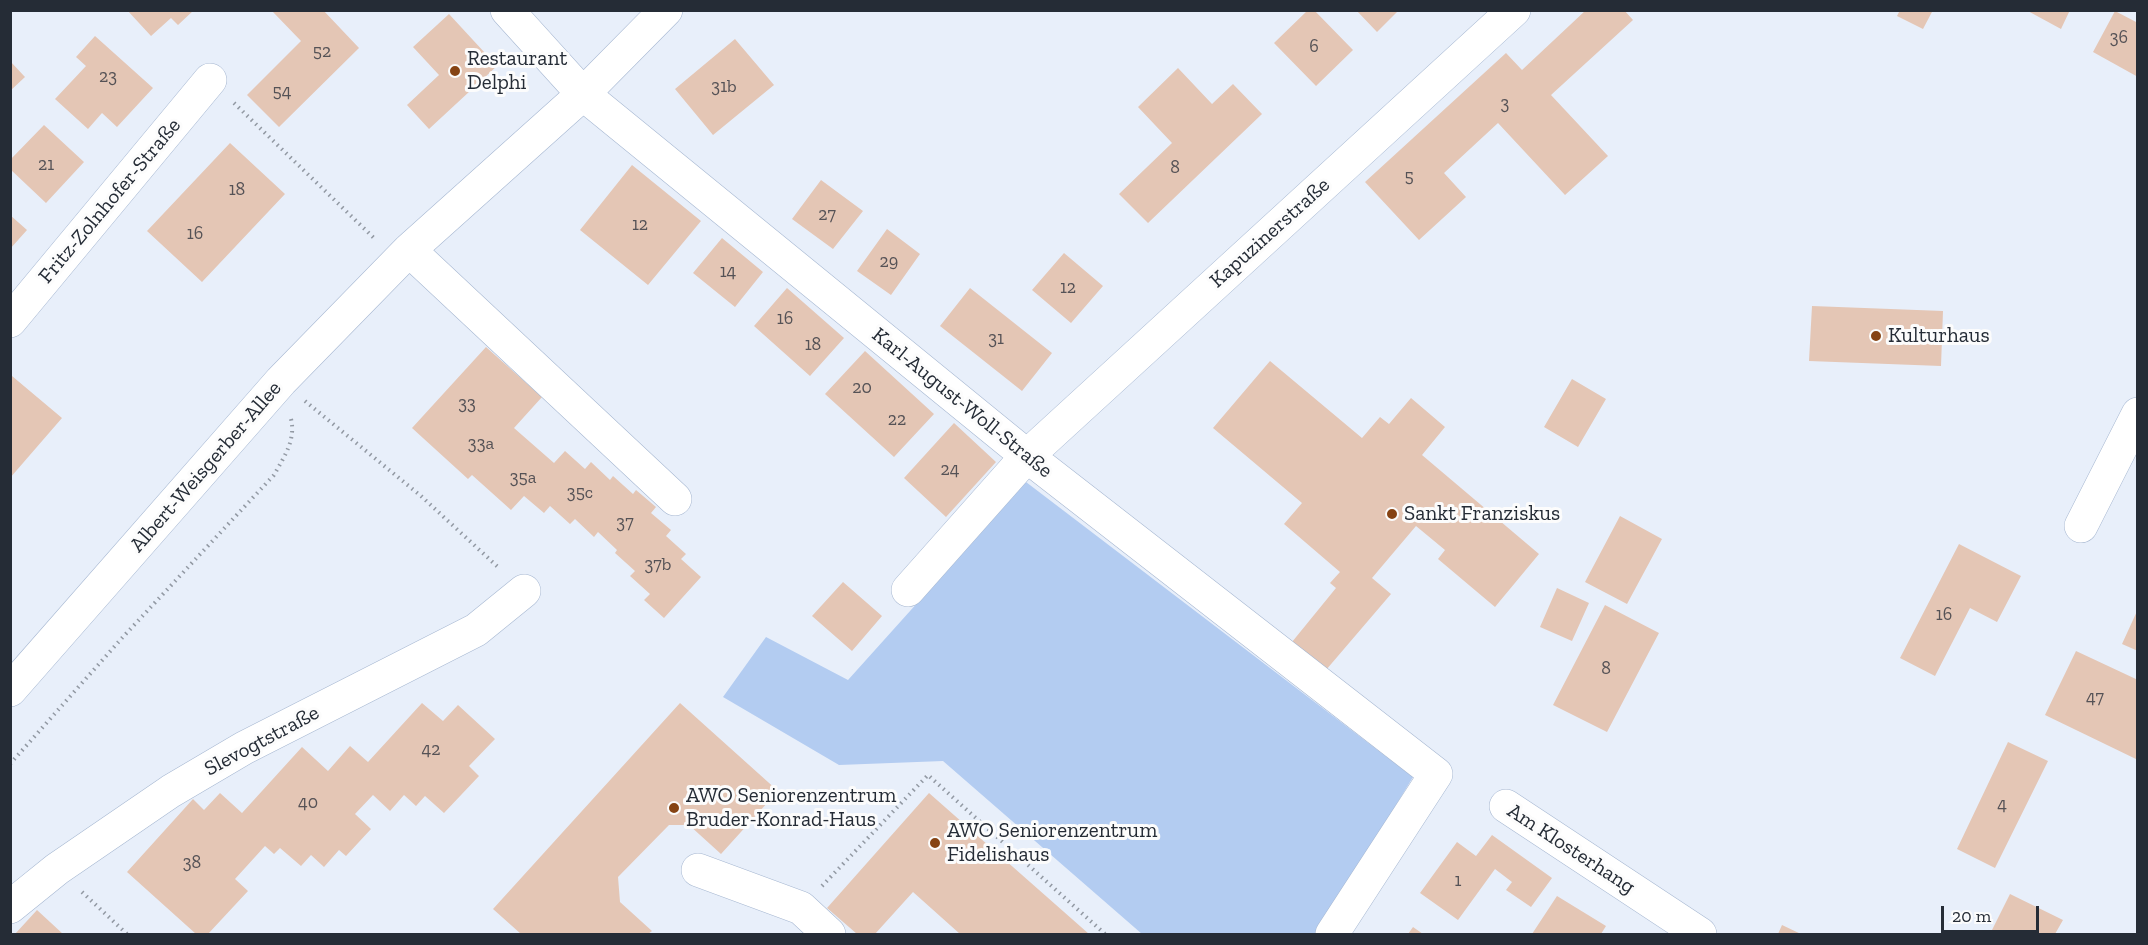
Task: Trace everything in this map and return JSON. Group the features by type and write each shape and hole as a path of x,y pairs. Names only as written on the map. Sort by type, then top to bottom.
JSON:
{"street":[{"name":"Karl-August-Woll-Straße","path":"507,10 583,94 1027,456 1436,774 1332,934"},
{"name":"Albert-Weisgerber-Allee","path":"10,690 281,381 403,255 583,94 666,10"},
{"name":"Kapuzinerstraße","path":"908,590 1027,456 1514,10"},
{"name":"Fritz-Zolnhofer-Straße","path":"10,321 210,80"},
{"path":"403,255 675,499"},
{"path":"2081,526 2138,414"},
{"name":"Slevogtstraße","path":"10,907 57,869 171,791 244,748 476,630 524,591"},
{"name":"Am Klosterhang","path":"1506,806 1700,934"},
{"path":"698,870 801,908 829,934"}],"path":[{"path":"210,80 403,255"},
{"path":"281,381 421,496 524,591"},
{"path":"10,764 122,638 274,475 288,450 293,429 281,381"},
{"path":"801,908 928,775 1105,934"},
{"path":"57,869 127,934"}],"shaded area":[{"path":"1026,482 1413,777 1318,934 1142,934 943,761 839,765 723,697 766,637 848,680"}],"building":[{"path":"127,10 194,10 178,25 171,18 151,36"},
{"path":"275,10 323,10 359,48 279,127 247,95 301,41 273,12"},
{"path":"1308,10 1314,10 1353,50 1316,86 1274,43"},
{"path":"1356,10 1399,10 1377,32"},
{"path":"1586,10 1624,10 1633,20 1551,95 1608,156 1565,195 1498,123 1444,173 1466,197 1419,240 1365,182 1506,53 1522,70"},
{"path":"1900,10 1933,10 1923,29 1897,16"},
{"path":"2026,10 2070,10 2061,29"},
{"path":"2115,11 2138,23 2138,77 2093,52"},
{"path":"449,14 497,66 429,129 407,105 439,75 413,47"},
{"path":"95,36 153,88 117,127 102,113 88,129 55,99 86,66 76,57"},
{"path":"735,39 774,85 713,135 675,89"},
{"path":"10,61 25,77 10,91"},
{"path":"1178,68 1212,104 1233,84 1262,114 1148,223 1119,194 1172,143 1138,107"},
{"path":"44,125 84,162 46,203 10,169 10,160"},
{"path":"230,143 285,194 202,282 147,231"},
{"path":"632,165 701,221 648,285 580,230"},
{"path":"821,180 863,211 833,249 792,219"},
{"path":"10,215 27,230 10,249"},
{"path":"887,229 920,254 891,295 857,271"},
{"path":"722,238 763,272 735,307 693,273"},
{"path":"1064,253 1103,286 1071,323 1032,290"},
{"path":"787,288 844,338 810,376 754,326"},
{"path":"970,288 1052,353 1022,391 940,326"},
{"name":"Kulturhaus","path":"1812,306 1943,311 1941,366 1809,361"},
{"path":"486,347 542,397 514,428 554,463 565,451 585,469 591,462 610,480 613,476 633,494 636,490 656,507 651,513 671,530 666,536 686,554 681,559 701,577 664,618 644,600 650,594 630,576 635,571 615,553 617,550 598,532 594,537 575,519 570,524 550,506 544,513 524,496 511,510 472,475 468,479 412,428"},
{"path":"865,351 934,414 894,457 825,394"},
{"name":"Sankt Franziskus","path":"1270,361 1362,438 1380,417 1389,424 1411,398 1445,427 1422,455 1539,554 1495,607 1438,559 1445,550 1416,526 1372,578 1391,594 1326,670 1292,642 1336,588 1330,583 1340,572 1284,524 1302,503 1213,428"},
{"path":"12,376 62,418 10,478 10,378"},
{"path":"1572,379 1606,399 1578,447 1544,427"},
{"path":"954,423 996,462 946,517 904,478"},
{"path":"1620,516 1662,539 1627,604 1585,582"},
{"path":"1959,544 2021,576 1997,622 1970,608 1935,676 1900,658"},
{"path":"843,582 882,616 852,651 812,616"},
{"path":"1557,588 1589,603 1572,641 1540,627"},
{"path":"1605,605 1659,633 1607,732 1553,705"},
{"path":"2138,609 2138,651 2122,644"},
{"path":"2076,651 2138,680 2138,760 2045,715"},
{"path":"422,703 443,721 458,705 495,739 469,766 479,776 444,813 425,796 416,806 404,795 390,811 373,795 355,814 371,829 346,856 339,850 324,867 311,855 301,866 280,848 274,854 265,846 235,879 248,891 208,934 196,934 127,872 193,799 204,810 220,793 242,813 302,747 328,771 350,746 368,762"},
{"name":"AWO Seniorenzentrum Bruder-Konrad-Haus","path":"680,703 778,791 721,854 689,825 669,825 618,877 620,902 652,931 648,934 521,934 493,909"},
{"path":"2008,742 2048,761 1995,868 1957,849"},
{"name":"AWO Seniorenzentrum Fidelishaus","path":"929,793 1089,934 960,934 913,892 875,934 857,934 827,908"},
{"path":"1492,835 1552,878 1531,907 1506,890 1512,882 1495,869 1458,920 1420,893 1457,842 1476,856"},
{"path":"2010,894 2063,920 2055,934 1990,934"},
{"path":"1557,896 1606,926 1601,934 1532,934"},
{"path":"37,910 63,934 15,934"},
{"path":"1782,925 1801,934 1778,934"},
{"path":"1413,927 1423,934 1408,934"}],"place":[{"name":"Restaurant Delphi","path":"455,71"},
{"name":"Kulturhaus","path":"1876,336"},
{"name":"Sankt Franziskus","path":"1392,514"},
{"name":"AWO Seniorenzentrum Bruder-Konrad-Haus","path":"674,808"},
{"name":"AWO Seniorenzentrum Fidelishaus","path":"935,843"}]}
